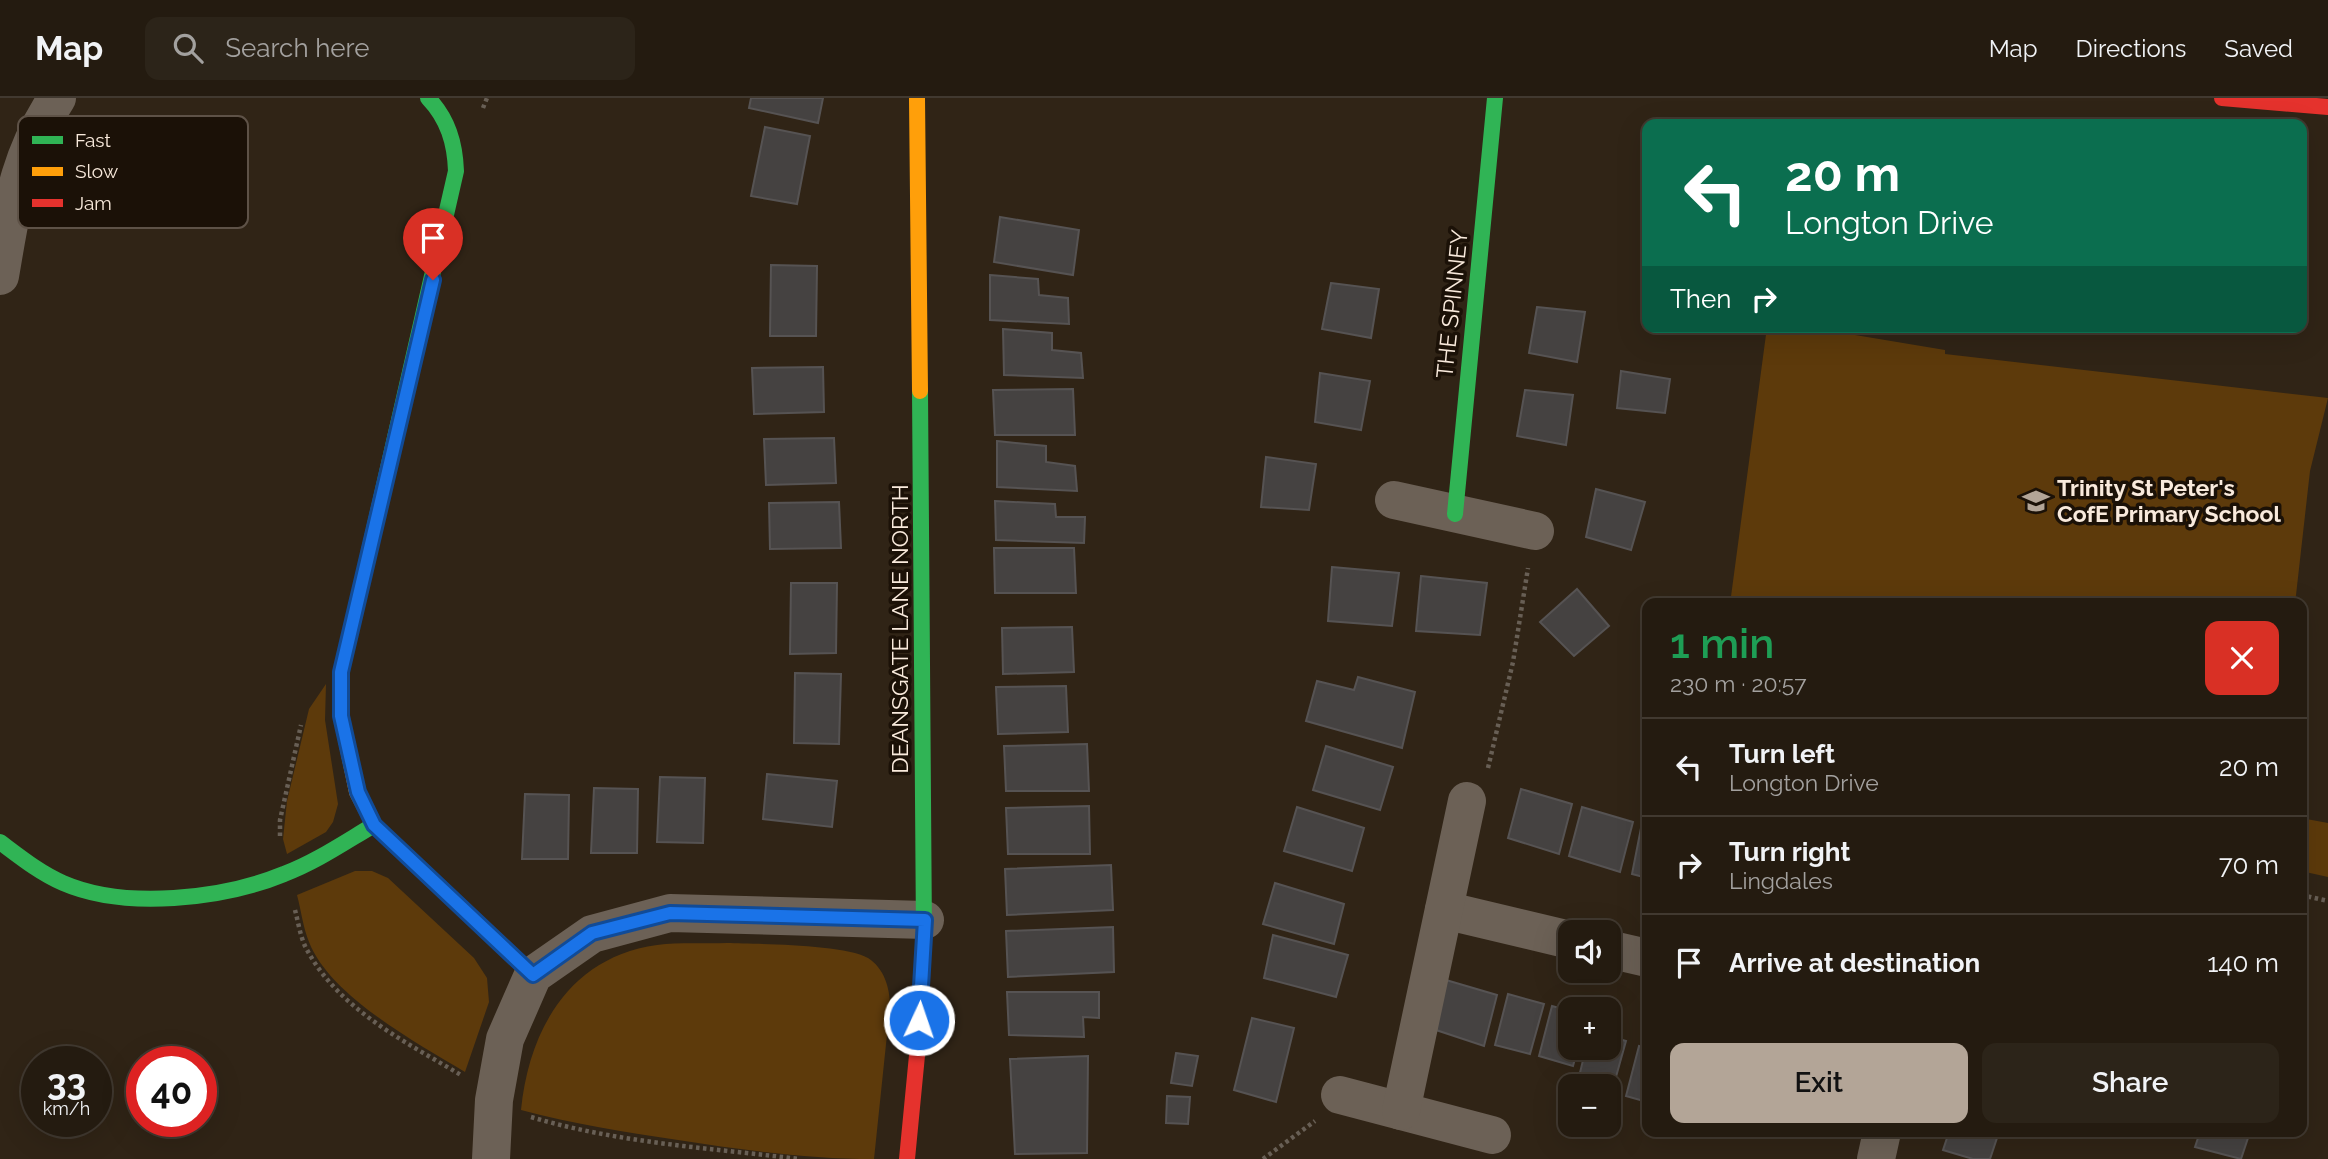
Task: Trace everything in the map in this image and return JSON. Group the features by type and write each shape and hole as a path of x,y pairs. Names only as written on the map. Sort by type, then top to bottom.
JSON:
{"street":[{"path":"45,116 57,98"},
{"path":"428,98 447,123 456,153 456,171 341,672 341,716 358,792 374,825 533,975"},
{"name":"DEANSGATE LANE NORTH","path":"907,1159 918,1045 925,920 917,98"},
{"name":"THE SPINNEY","path":"1455,514 1495,98"},
{"path":"2222,98 2328,107"},
{"path":"0,276 18,179"},
{"path":"1394,500 1535,530"},
{"path":"1401,1111 1468,801"},
{"path":"0,842 35,867 82,889 151,897 227,893 285,873 374,825"},
{"path":"1444,910 1558,937"},
{"path":"491,1159 494,1100 505,1039 533,975 592,933 670,913 925,920"},
{"path":"1621,952 1642,957"},
{"path":"1340,1095 1492,1135"},
{"path":"1876,1159 1881,1137"}],"path":[{"path":"1468,801 1484,783 1513,662 1535,530"},
{"path":"303,719 279,820 280,847 304,945 328,981 349,1002 397,1037 518,1114 573,1130 799,1159"},
{"path":"2307,896 2328,901"},
{"path":"1263,1159 1311,1126 1340,1095"}],"shaded area":[{"name":"Trinity St Peter's CofE Primary School","path":"1766,333 1843,333 1945,350 1945,354 2328,398 2310,471 2296,598 1731,598"},
{"path":"326,684 325,720 338,804 333,822 326,832 287,854 283,839 287,801 309,709"},
{"path":"2307,819 2328,823 2328,877 2307,872"},
{"path":"355,871 372,871 388,878 474,958 487,978 489,1002 465,1072 400,1032 355,999 335,981 309,942 297,895"},
{"path":"727,943 840,950 868,958 878,967 889,992 890,1006 874,1159 800,1156 727,1147 599,1127 521,1110 533,1052 559,1002 578,981 600,964 627,952 666,944"}],"building":[{"path":"751,98 823,98 818,123 749,108"},
{"path":"765,127 810,136 797,204 751,196"},
{"path":"1000,217 1079,230 1073,275 994,262"},
{"path":"771,265 817,266 816,336 770,336"},
{"path":"990,275 1038,279 1039,295 1068,298 1069,324 990,320"},
{"path":"1331,283 1379,289 1371,338 1322,329"},
{"path":"1537,307 1585,312 1577,362 1529,353"},
{"path":"1003,329 1052,333 1052,350 1081,353 1083,378 1004,375"},
{"path":"823,367 824,412 754,414 752,368"},
{"path":"1621,371 1670,379 1665,413 1617,408"},
{"path":"1320,373 1370,381 1361,430 1315,422"},
{"path":"1073,389 1075,435 995,435 993,390"},
{"path":"1525,390 1573,395 1566,445 1517,436"},
{"path":"834,438 836,483 766,485 764,439"},
{"path":"997,441 1046,446 1046,462 1075,466 1077,491 997,487"},
{"path":"1266,457 1316,464 1309,510 1261,507"},
{"path":"1596,489 1645,502 1631,550 1586,537"},
{"path":"995,501 1055,504 1056,517 1085,517 1084,543 996,540"},
{"path":"839,502 841,548 770,549 769,503"},
{"path":"994,548 1074,548 1076,593 995,593"},
{"path":"1332,567 1399,573 1392,626 1328,621"},
{"path":"1421,576 1487,583 1480,635 1416,631"},
{"path":"791,583 837,583 836,653 790,654"},
{"path":"1577,589 1609,626 1574,656 1540,622"},
{"path":"1072,627 1074,672 1003,674 1002,628"},
{"path":"795,673 841,674 839,744 794,743"},
{"path":"1358,677 1415,692 1402,748 1306,721 1317,681 1354,690"},
{"path":"1066,686 1068,732 998,734 996,687"},
{"path":"1087,744 1089,791 1006,791 1004,746"},
{"path":"1326,746 1393,767 1380,810 1313,790"},
{"path":"767,774 837,781 832,827 763,819"},
{"path":"660,777 705,778 703,843 657,842"},
{"path":"594,788 638,789 637,853 591,853"},
{"path":"1521,789 1572,804 1559,854 1508,838"},
{"path":"525,794 569,795 568,859 522,859"},
{"path":"1089,806 1090,854 1008,854 1006,808"},
{"path":"1297,807 1364,828 1352,871 1284,851"},
{"path":"1582,807 1633,822 1620,872 1569,856"},
{"path":"1642,823 1642,877 1632,874"},
{"path":"1111,865 1113,910 1007,915 1005,869"},
{"path":"1275,883 1344,904 1334,944 1263,924"},
{"path":"1113,927 1114,972 1008,977 1006,931"},
{"path":"1273,935 1348,955 1336,997 1264,978"},
{"path":"1446,980 1497,995 1484,1046 1433,1029"},
{"path":"1007,992 1099,992 1099,1018 1083,1017 1084,1037 1009,1035"},
{"path":"1508,994 1544,1004 1530,1054 1495,1045"},
{"path":"1552,1006 1558,1008 1558,1060 1575,1060 1573,1066 1539,1056"},
{"path":"1252,1018 1294,1028 1276,1102 1234,1090"},
{"path":"1621,1040 1626,1041 1621,1059"},
{"path":"1639,1046 1642,1047 1642,1101 1626,1096"},
{"path":"1176,1053 1198,1056 1192,1086 1171,1083"},
{"path":"1088,1056 1087,1153 1015,1154 1010,1059"},
{"path":"1583,1060 1621,1060 1617,1074 1580,1074"},
{"path":"1167,1096 1190,1097 1188,1124 1166,1123"},
{"path":"1947,1137 1997,1137 1990,1159 1973,1159 1943,1150"},
{"path":"2198,1137 2248,1137 2241,1159 2195,1147"}],"traffic: fast":[{"path":"353,621 456,171 449,132 441,114 428,98"},
{"path":"1455,514 1495,98"},
{"path":"920,391 924,935"},
{"path":"0,842 63,883 115,897 174,898 204,895 260,883 319,858 374,825"}],"traffic: slow":[{"path":"917,98 920,391"},
{"path":"353,621 341,672 341,716 357,792 374,825 533,975"}],"traffic: jam":[{"path":"2222,98 2328,107"},
{"path":"907,1159 918,1045 924,935"}],"place":[{"name":"Trinity St Peter's CofE Primary School","path":"2036,501"}],"route":[{"path":"433,280 341,672 341,716 358,792 374,825 533,975 592,933 670,913 925,920 919,1020"}]}
